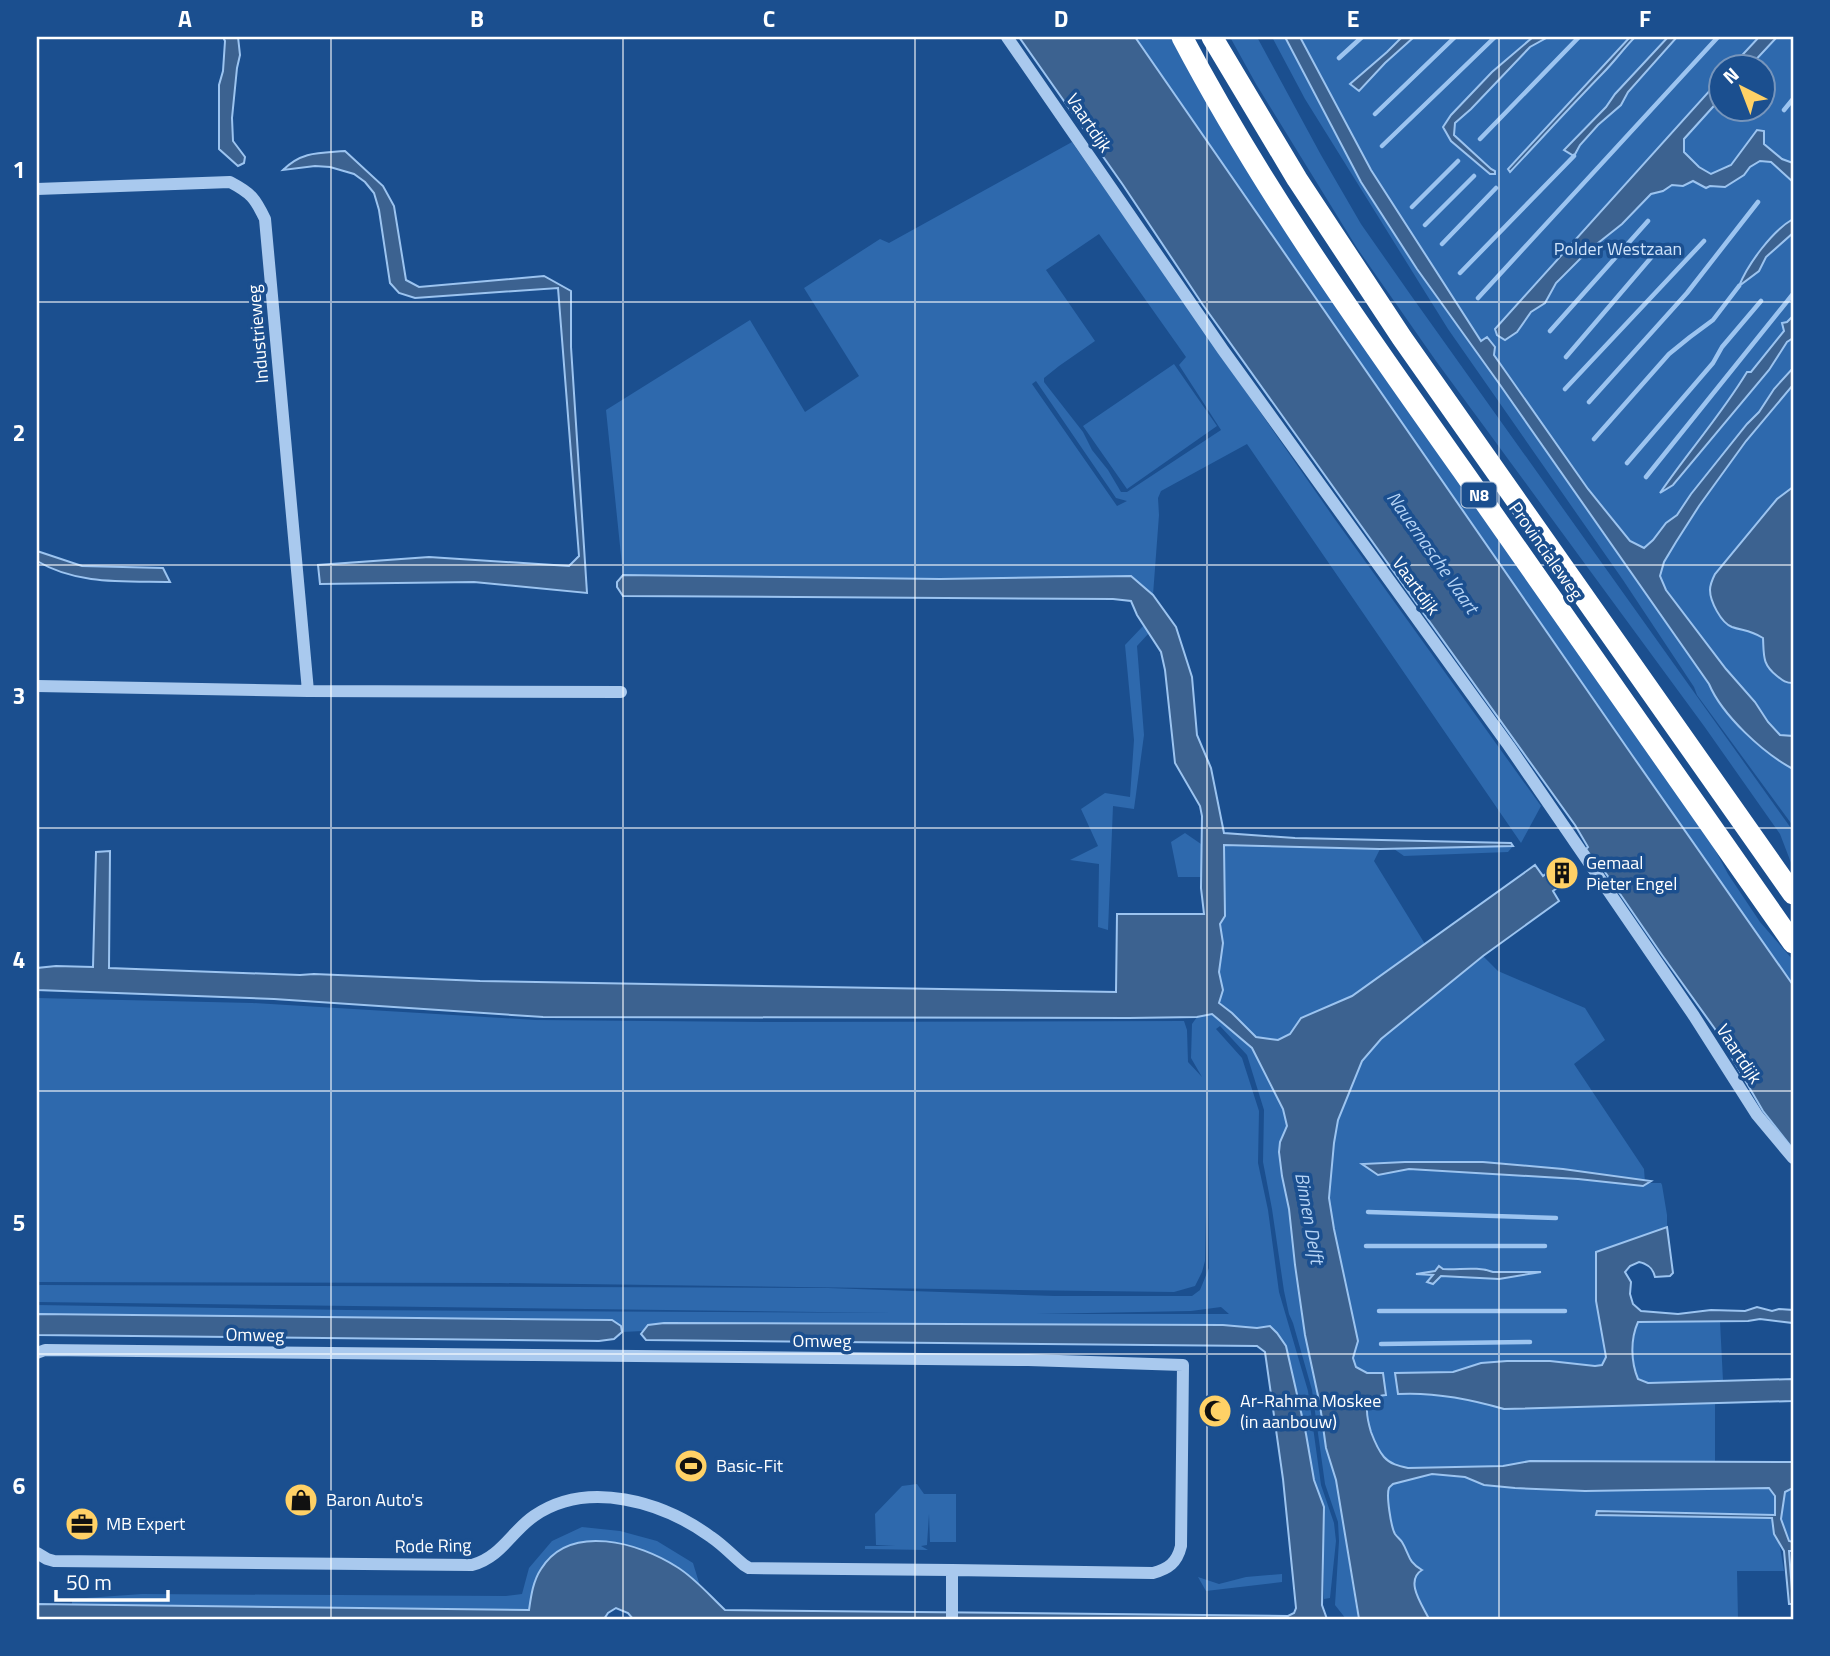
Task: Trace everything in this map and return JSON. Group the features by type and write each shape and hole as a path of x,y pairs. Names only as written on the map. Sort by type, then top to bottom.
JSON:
{"highway":[{"name":"Provincialeweg","path":"1182,37 1270,188 1381,355 1793,943"},
{"name":"Provincialeweg","path":"1212,37 1297,179 1402,338 1793,894"}],"street":[{"name":"Vaartdijk","path":"1007,37 1231,361 1509,746 1694,1016 1757,1115 1793,1158"},
{"name":"Industrieweg","path":"37,189 230,183 247,191 257,203 265,219 309,691"},
{"path":"37,686 309,691 621,692"},
{"name":"Omweg","path":"37,1353 45,1350 1028,1360 1183,1365 1181,1546 1179,1557 1172,1565 1153,1573 952,1570"},
{"name":"Rode Ring","path":"37,1553 54,1561 472,1565 495,1555 538,1513 560,1503 593,1498 630,1501 665,1512 713,1538 749,1568 952,1570"},
{"path":"952,1570 952,1615"}],"green space":[{"path":"1135,37 1171,37 1188,69 1711,842 1728,874 1760,922 1793,960 1793,985 1632,755"},
{"path":"1230,37 1257,37 1361,224 1793,831 1793,868 1780,834 1357,248"},
{"name":"Polder Westzaan","path":"1272,37 1793,37 1793,826 1697,695 1623,580 1448,329 1305,99"},
{"path":"1072,142 1334,518 1541,806 1521,843 1247,444 1161,491 1158,498 1153,595 1131,576 940,579 623,575 606,410 750,320 805,412 859,376 804,288 880,239 889,243","holes":["1099,234 1186,357 1179,365 1221,430 1127,492 1121,492 1083,432 1044,382 1044,378 1095,341 1046,270","1036,381 1116,498 1127,501 1117,506 1032,384"]},
{"path":"1174,364 1217,426 1127,489 1083,426"},
{"path":"1144,625 1149,633 1137,646 1144,735 1134,809 1113,806 1108,930 1098,927 1099,864 1070,860 1098,846 1081,809 1105,793 1130,797 1134,740 1125,645"},
{"path":"1185,833 1201,844 1201,877 1178,877 1171,842"},
{"path":"1224,845 1380,849 1374,861 1425,944 1352,996 1301,1018 1290,1034 1278,1040 1256,1037 1219,1003 1223,990 1219,972 1223,943 1220,924 1225,916"},
{"path":"1513,846 1508,852 1404,856 1394,849"},
{"path":"1483,956 1498,971 1585,1008 1605,1040 1574,1064 1644,1169 1645,1183 1661,1183 1667,1227 1603,1249 1596,1301 1606,1357 1602,1365 1507,1361 1481,1363 1453,1372 1396,1373 1398,1394 1474,1400 1504,1409 1715,1403 1715,1461 1530,1461 1503,1466 1408,1468 1388,1460 1372,1434 1366,1410 1370,1401 1381,1395 1382,1373 1367,1373 1356,1367 1353,1358 1358,1341 1329,1198 1338,1120 1362,1061 1381,1039"},
{"path":"37,998 252,1003 536,1020 1184,1021 1187,1030 1188,1062 1202,1077 1191,1058 1192,1024 1197,1017 1212,1014 1252,1048 1283,1108 1287,1126 1279,1152 1305,1335 1326,1448 1336,1480 1358,1619 1346,1619 1335,1605 1338,1522 1325,1484 1312,1390 1284,1291 1263,1162 1264,1110 1247,1055 1220,1026 1216,1029 1242,1058 1259,1111 1258,1163 1268,1210 1279,1292 1308,1391 1321,1485 1334,1523 1336,1541 1330,1598 1324,1599 1324,1507 1314,1480 1286,1346 1270,1326 664,1323 648,1325 643,1331 622,1332 621,1326 612,1320 37,1314 37,1305 893,1313 37,1302 37,1285 828,1288 1055,1296 1192,1296 1200,1290 1209,1268 1208,1125 1205,1261 1195,1286 1174,1292 499,1283 37,1282","holes":["1221,1307 1229,1314 1037,1314 1191,1311"]},
{"path":"1720,1321 1723,1381 1648,1383 1638,1379 1632,1350 1638,1322"},
{"path":"1432,1474 1465,1477 1485,1485 1585,1491 1769,1488 1773,1491 1777,1509 1775,1517 1784,1571 1737,1571 1738,1619 1429,1619 1415,1587 1416,1575 1421,1570 1411,1560 1393,1530 1388,1497 1389,1488 1393,1484"},
{"path":"917,1484 924,1494 956,1494 956,1542 930,1542 929,1514 927,1545 921,1546 928,1550 865,1549 865,1546 895,1546 876,1545 875,1514 902,1486"},
{"path":"1791,1488 1793,1542 1789,1542 1781,1519 1785,1492"},
{"path":"582,1527 620,1531 657,1541 693,1563 700,1586 680,1568 533,1589 529,1610 72,1604 72,1599 142,1594 522,1594 529,1568 552,1541"},
{"path":"1282,1574 1282,1582 1206,1591 1198,1577 1219,1584 1246,1577"}],"water":[{"path":"223,37 238,37 240,55 232,118 233,141 245,157 244,163 238,166 219,149 219,85 223,71"},
{"name":"Nauernasche Vaart","path":"1019,37 1135,37 1793,985 1793,1149 1763,1111 1715,1029 1596,859 1593,859 1586,849 1588,847 1575,825 1203,305"},
{"path":"1285,37 1300,37 1371,170 1481,341 1487,337 1495,347 1494,355 1588,489 1630,541 1644,548 1666,523 1677,515 1793,368 1793,385 1746,441 1699,506 1664,562 1660,576 1666,590 1768,722 1780,735 1793,736 1793,769 1757,743 1723,708 1709,684 1417,269 1361,182"},
{"path":"1402,37 1414,37 1359,91 1350,84 1387,52"},
{"path":"1533,37 1548,37 1530,47 1455,123 1454,135 1495,171 1495,174 1490,174 1451,141 1443,127 1492,72"},
{"path":"1630,37 1635,37 1510,172 1508,169"},
{"path":"1668,37 1677,37 1628,92 1621,105 1598,125 1574,156 1564,150 1606,107"},
{"path":"1759,37 1777,37 1763,52 1745,52"},
{"path":"1708,92 1708,112 1684,139 1684,152 1699,167 1711,174 1731,165 1757,130 1764,131 1764,144 1782,159 1793,163 1793,182 1771,162 1760,161 1725,187 1706,188 1693,181 1683,186 1672,185 1651,194 1556,283 1545,303 1531,312 1517,332 1505,340 1497,335 1495,329"},
{"path":"345,151 383,186 394,206 406,280 419,287 544,276 571,291 571,347 587,593 474,582 320,584 318,565 429,557 569,566 579,556 558,288 415,298 399,293 390,283 379,210 374,193 365,182 354,174 330,167 283,170 304,156"},
{"path":"1793,219 1793,233 1766,257 1759,271 1739,286 1762,249 1777,231"},
{"path":"1793,316 1793,338 1787,342 1769,370 1673,485 1660,493 1747,372 1751,372 1784,331 1782,323"},
{"path":"1793,487 1793,683 1788,683 1769,668 1765,659 1763,638 1728,625 1714,605 1710,590 1715,574 1777,499"},
{"path":"37,551 82,566 163,568 170,582 85,578 52,569 37,561"},
{"name":"Binnen Delft","path":"623,575 940,579 1131,576 1153,595 1176,627 1192,677 1197,735 1211,768 1224,833 1295,838 1511,843 1513,846 1380,849 1224,845 1225,916 1220,924 1223,943 1219,972 1223,990 1219,1003 1256,1037 1278,1040 1290,1034 1301,1018 1352,996 1535,865 1543,876 1547,873 1557,888 1553,891 1559,901 1483,956 1381,1039 1362,1061 1338,1120 1329,1198 1358,1341 1353,1358 1356,1367 1367,1373 1383,1373 1386,1395 1378,1396 1369,1403 1367,1413 1371,1432 1386,1459 1408,1468 1503,1466 1530,1461 1793,1462 1793,1488 1785,1492 1781,1519 1789,1541 1793,1542 1793,1551 1789,1551 1793,1604 1789,1604 1784,1551 1774,1534 1772,1518 1596,1515 1597,1511 1775,1515 1775,1496 1769,1488 1585,1491 1484,1485 1465,1477 1432,1474 1393,1484 1389,1488 1388,1497 1395,1534 1411,1561 1422,1570 1417,1575 1415,1587 1429,1619 1359,1619 1336,1480 1326,1448 1305,1335 1279,1152 1287,1126 1283,1109 1252,1048 1212,1014 1197,1017 1129,1018 543,1017 274,999 37,990 37,968 93,967 96,852 110,851 109,968 480,981 1116,992 1117,914 1204,914 1200,806 1175,763 1161,652 1131,601 623,596 617,582"},
{"path":"1483,1162 1651,1181 1643,1186 1578,1179 1409,1169 1378,1175 1362,1164"},
{"path":"1667,1227 1673,1273 1670,1276 1655,1277 1650,1267 1639,1262 1625,1272 1631,1282 1633,1304 1641,1311 1678,1314 1711,1310 1745,1311 1757,1307 1772,1311 1793,1310 1793,1323 1760,1319 1638,1322 1632,1351 1638,1379 1648,1383 1793,1379 1793,1401 1504,1409 1452,1397 1398,1394 1395,1373 1453,1372 1481,1363 1507,1361 1602,1365 1606,1357 1596,1301 1596,1252"},
{"path":"1439,1266 1443,1269 1493,1272 1541,1272 1499,1279 1441,1276 1433,1284 1427,1282 1433,1275 1416,1274 1435,1271"},
{"path":"37,1314 612,1320 621,1326 622,1332 614,1339 599,1341 37,1335"},
{"path":"648,1325 1270,1326 1286,1346 1314,1480 1324,1507 1322,1605 1327,1619 633,1619 628,1613 616,1608 604,1619 37,1619 37,1604 529,1610 534,1584 541,1569 554,1554 569,1545 587,1541 625,1545 662,1558 690,1576 725,1610 1288,1616 1294,1613 1296,1608 1283,1479 1265,1352 1257,1346 646,1340 641,1334"}],"waterway":[{"path":"1339,58 1362,37"},
{"path":"1375,114 1455,37"},
{"path":"1382,146 1495,37"},
{"path":"1480,139 1579,37"},
{"path":"1478,298 1718,37"},
{"path":"1784,110 1793,99"},
{"path":"1460,273 1574,156"},
{"path":"1412,207 1458,161"},
{"path":"1425,225 1474,176"},
{"path":"1442,244 1496,188"},
{"path":"1589,402 1687,293 1758,202"},
{"path":"1550,331 1648,221"},
{"path":"1565,389 1704,241"},
{"path":"1566,357 1661,246"},
{"path":"1594,439 1669,354 1713,320 1739,286"},
{"path":"1646,477 1793,294"},
{"path":"1627,463 1713,363 1722,347 1761,301"},
{"path":"1368,1212 1556,1218"},
{"path":"1366,1246 1545,1246"},
{"path":"1379,1311 1565,1311"},
{"path":"1381,1344 1530,1342"}],"place":[{"name":"Gemaal Pieter Engel","path":"1562,873"},
{"name":"Ar-Rahma Moskee (in aanbouw)","path":"1215,1411"},
{"name":"Basic-Fit","path":"691,1466"},
{"name":"Baron Auto's","path":"301,1500"},
{"name":"MB Expert","path":"82,1524"}]}
